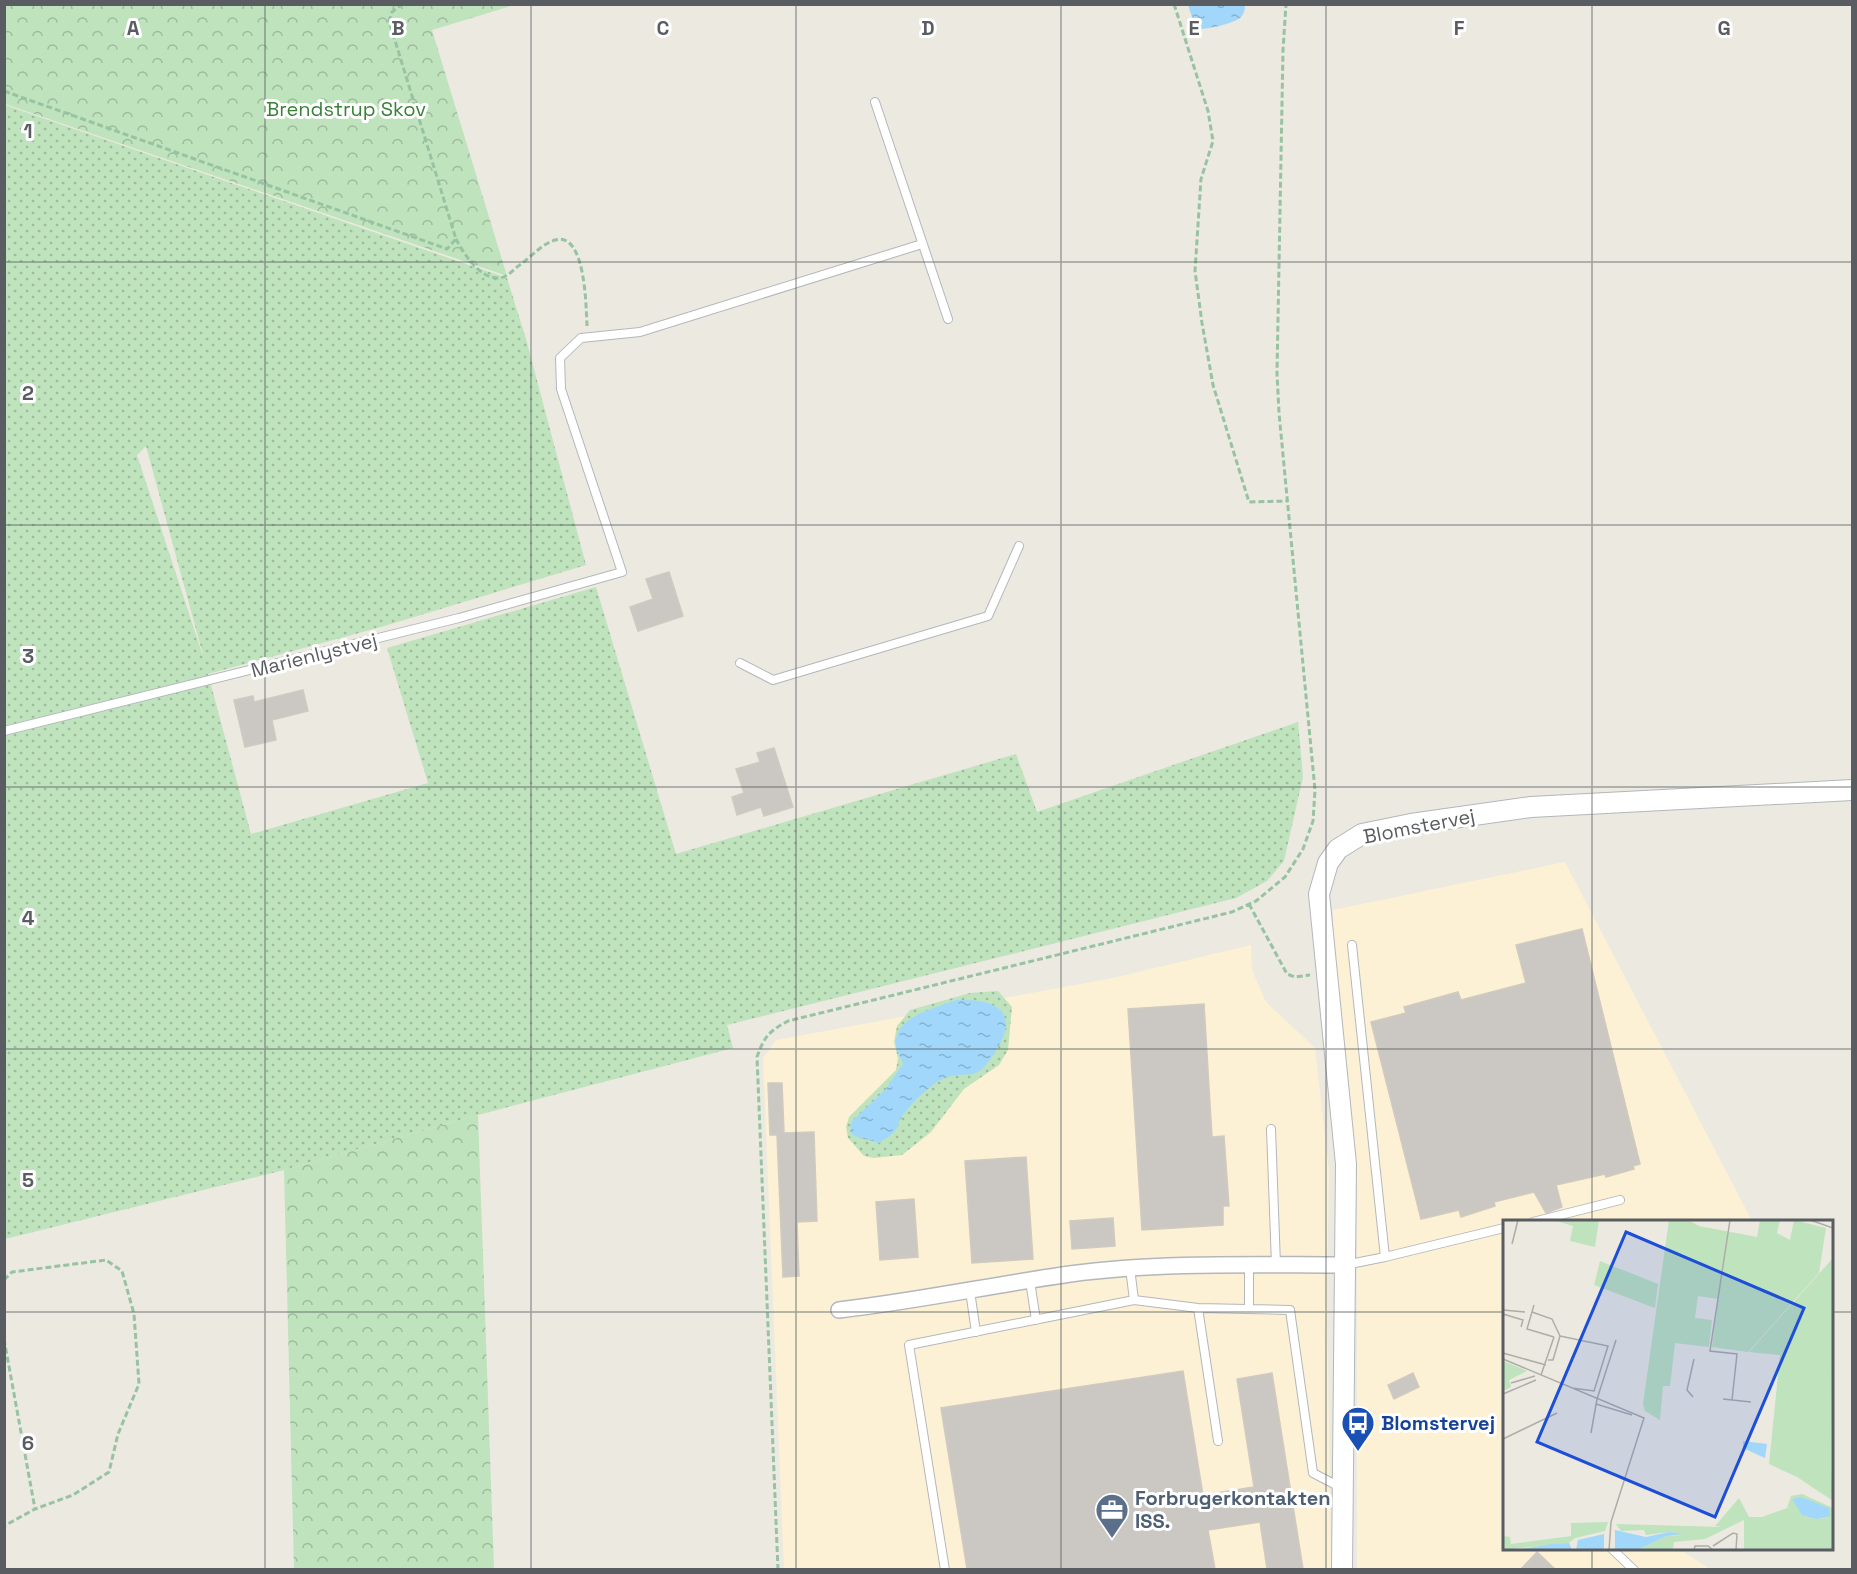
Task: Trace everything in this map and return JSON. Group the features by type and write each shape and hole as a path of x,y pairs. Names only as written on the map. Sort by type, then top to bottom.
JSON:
{"street":[{"name":"Blomstervej","path":"1342,1569 1346,1164 1319,894 1328,863 1338,849 1362,834 1411,824 1531,807 1852,790"},
{"path":"839,1310 895,1304 1070,1274 1130,1268 1344,1265"}],"lane":[{"path":"875,102 948,320"},
{"path":"581,338 640,332 922,244"},
{"name":"Marienlystvej","path":"4,731 414,629 622,572 561,389 560,358 581,338"},
{"path":"740,663 774,680 988,616 1019,546"},
{"path":"1352,945 1385,1257"},
{"path":"1271,1129 1276,1265"},
{"path":"1537,1220 1620,1200"},
{"path":"1344,1265 1503,1228"},
{"path":"1248,1266 1249,1309"},
{"path":"1130,1268 1134,1300"},
{"path":"1030,1281 1036,1320"},
{"path":"970,1291 976,1332"},
{"path":"945,1569 909,1345 1134,1300 1198,1308 1290,1310 1313,1473 1342,1488"},
{"path":"1198,1308 1218,1441"},
{"path":"1613,1550 1634,1569"}],"path":[{"path":"402,4 392,12 389,21 456,239 478,269 495,278 507,276 554,240 561,239 569,243 578,255 585,299 587,326 581,338"},
{"path":"1173,4 1208,111 1213,141 1201,179 1195,271 1213,385 1249,502 1288,501"},
{"path":"778,1569 757,1057 762,1041 773,1029 788,1021 1232,912 1256,901 1285,877 1303,849 1313,821 1314,790 1277,373 1286,4"},
{"path":"4,91 447,249 456,239"},
{"path":"1250,904 1287,974 1295,977 1326,972"},
{"path":"4,1280 12,1272 106,1260 122,1270 134,1314 139,1384 118,1434 109,1472 73,1495 35,1509 4,1526"},
{"path":"4,1339 35,1509"}],"shaded area":[{"path":"1565,862 1751,1220 1503,1220 1503,1550 1681,1550 1710,1569 1357,1569 1357,1164 1333,930 1333,910"},
{"path":"1251,945 1252,970 1266,1002 1315,1048 1329,1171 1327,1296 1331,1569 784,1569 763,1058 776,1040 1113,978"}],"green space":[{"name":"Brendstrup Skov","path":"5,4 514,5 432,30 507,276 5,104"},
{"path":"5,105 507,278 526,339 586,565 381,627 208,674 251,834 428,783 387,648 596,587 676,854 1016,754 1037,812 1298,722 1303,777 1284,861 1267,881 1236,898 727,1025 733,1048 478,1115 284,1170 5,1239","holes":["146,446 203,656 137,455"]},
{"path":"998,991 1012,1007 1008,1050 999,1065 964,1089 931,1132 902,1155 874,1158 864,1156 848,1138 846,1127 849,1117 896,1070 898,1058 894,1042 897,1026 910,1010 970,993"},
{"path":"478,1115 494,1569 294,1569 284,1170"}],"water":[{"path":"1188,4 1245,5 1242,15 1236,20 1218,26 1196,29"},
{"path":"956,1000 989,1004 999,1009 1005,1016 1006,1026 1003,1038 985,1066 974,1074 948,1077 933,1085 909,1107 894,1132 879,1143 854,1136 850,1131 852,1121 885,1090 903,1064 897,1051 896,1040 899,1030 914,1016"}],"building":[{"path":"669,572 683,616 638,631 630,607 653,599 646,579"},
{"path":"303,690 308,711 272,720 276,740 245,747 234,700 253,696 254,702"},
{"path":"774,748 793,807 764,816 761,807 737,815 732,797 744,793 736,769 760,762 757,753"},
{"path":"1582,929 1640,1164 1633,1166 1634,1169 1606,1177 1605,1174 1556,1185 1562,1207 1546,1213 1534,1192 1494,1202 1495,1206 1461,1217 1459,1210 1421,1219 1371,1022 1406,1013 1404,1007 1458,992 1461,1000 1526,983 1516,945"},
{"path":"1204,1004 1212,1137 1224,1136 1229,1206 1223,1206 1223,1225 1142,1230 1128,1009"},
{"path":"768,1083 782,1083 784,1133 814,1132 817,1221 797,1222 799,1276 783,1277 777,1135 770,1135"},
{"path":"1026,1157 1033,1259 972,1263 965,1161"},
{"path":"914,1199 918,1257 880,1260 876,1202"},
{"path":"1113,1218 1115,1246 1072,1249 1070,1221"},
{"path":"1183,1371 1203,1495 1254,1487 1237,1379 1272,1373 1303,1569 1267,1569 1260,1522 1208,1530 1215,1569 967,1569 941,1408"},
{"path":"1413,1373 1419,1387 1394,1399 1388,1385"},
{"path":"1537,1552 1555,1569 1521,1569"}],"place":[{"name":"Blomstervej","path":"1358,1452"},
{"name":"Forbrugerkontakten ISS.","path":"1112,1539"}]}
